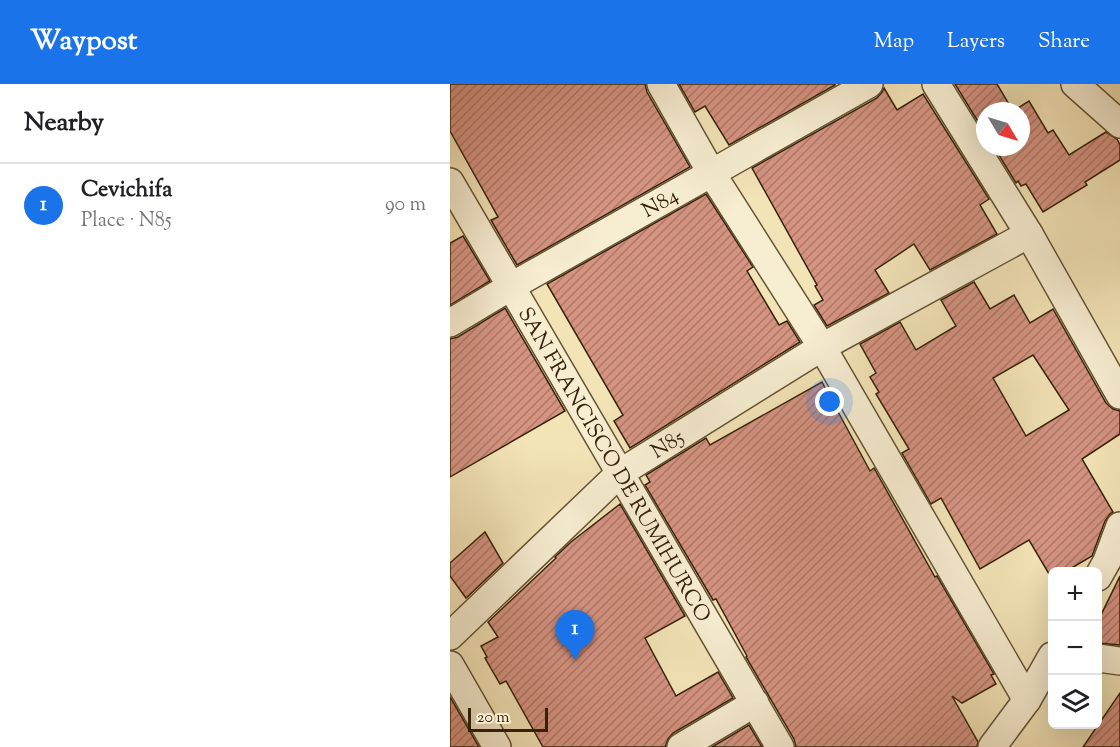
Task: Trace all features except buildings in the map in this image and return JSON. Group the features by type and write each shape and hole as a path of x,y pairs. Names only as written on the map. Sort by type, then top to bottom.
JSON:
{"street":[{"path":"661,84 712,174 822,347 1027,700"},
{"name":"N84","path":"450,323 869,84"},
{"path":"936,84 1029,234 1120,395"},
{"path":"1075,84 1120,124"},
{"name":"SAN FRANCISCO DE RUMIHURCO","path":"450,182 780,747"},
{"name":"N85","path":"450,636 620,473 822,347 1029,234"},
{"path":"1102,570 1120,526"},
{"path":"1102,659 1120,661"},
{"path":"992,747 1027,700 1048,664"},
{"path":"450,665 497,747"},
{"path":"681,747 754,703"}],"place":[{"name":"Cevichifa","path":"575,660"}]}
